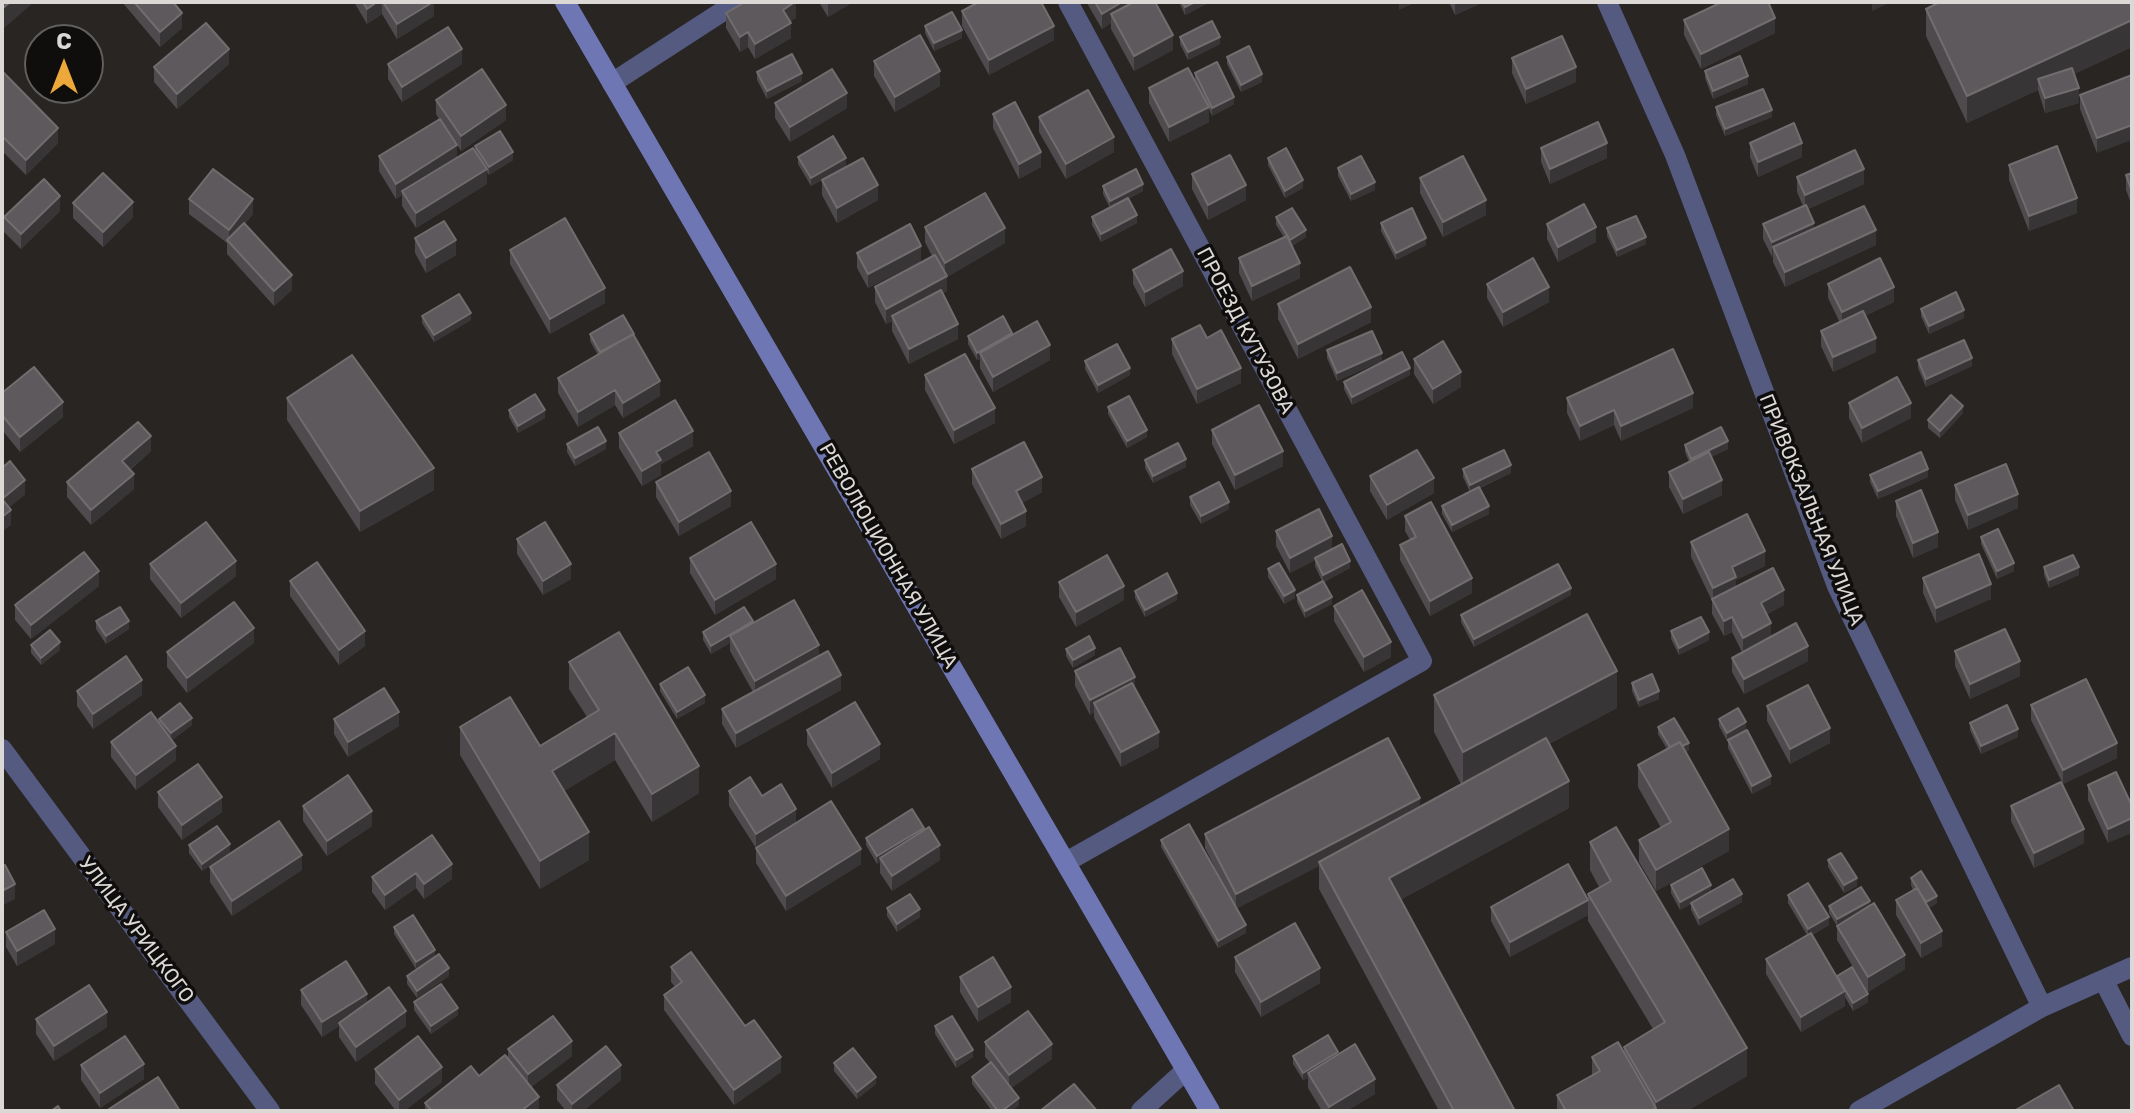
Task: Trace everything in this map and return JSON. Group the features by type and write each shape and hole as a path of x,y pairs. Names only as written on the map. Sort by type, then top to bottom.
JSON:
{"street":[{"name":"РЕВОЛЮЦИОННАЯ УЛИЦА","path":"565,2 1210,1111"},
{"path":"612,83 737,2"},
{"name":"ПРОЕЗД КУТУЗОВА","path":"1066,862 1422,661 1068,2"},
{"name":"ПРИВОКЗАЛЬНАЯ УЛИЦА","path":"1607,2 1675,155 1837,586 2042,1007"},
{"name":"УЛИЦА УРИЦКОГО","path":"2,749 270,1111"},
{"path":"1859,1111 2042,1007 2132,967"},
{"path":"2104,981 2132,1036"},
{"path":"1141,1111 1186,1070"}],"building":[{"path":"134,2 173,2 182,13 160,32"},
{"path":"363,2 377,2 367,9"},
{"path":"383,2 433,2 397,24"},
{"path":"745,2 795,2 783,10 791,23 755,44 748,32 740,37 726,13"},
{"path":"979,2 1041,2 1054,26 989,60 962,11"},
{"path":"1095,2 1122,2 1102,14"},
{"path":"1134,2 1155,2 1173,35 1134,56 1111,14"},
{"path":"1722,2 1768,2 1775,18 1701,54 1684,20"},
{"path":"1940,2 2132,2 2132,20 1967,96 1926,9"},
{"path":"952,12 962,30 934,43 925,26"},
{"path":"1212,21 1220,37 1188,52 1180,37"},
{"path":"206,23 229,49 177,94 154,67"},
{"path":"448,27 462,49 402,87 388,64"},
{"path":"920,35 940,71 895,97 874,61"},
{"path":"1562,36 1576,67 1526,89 1512,58"},
{"path":"1249,46 1262,74 1241,85 1227,57"},
{"path":"792,54 802,73 767,91 757,72"},
{"path":"1740,56 1748,76 1713,91 1705,71"},
{"path":"1217,62 1234,97 1212,108 1195,73"},
{"path":"1188,68 1209,107 1169,127 1149,88"},
{"path":"2072,68 2079,88 2045,98 2038,79"},
{"path":"482,69 506,105 461,136 436,100"},
{"path":"832,69 847,93 790,127 775,103"},
{"path":"2,71 24,93 24,104 34,104 58,128 26,160 2,136"},
{"path":"2132,75 2132,125 2097,138 2080,95"},
{"path":"1763,89 1772,110 1725,129 1716,107"},
{"path":"1088,90 1114,137 1066,164 1039,117"},
{"path":"1015,102 1041,152 1019,164 993,114"},
{"path":"440,119 457,145 396,184 379,156"},
{"path":"1598,122 1607,143 1550,169 1541,148"},
{"path":"1794,123 1802,143 1758,162 1750,143"},
{"path":"500,131 513,152 489,167 475,146"},
{"path":"833,136 846,158 811,178 798,157"},
{"path":"2057,146 2077,198 2029,216 2009,165"},
{"path":"473,148 487,169 416,213 402,191"},
{"path":"1286,148 1303,180 1285,191 1268,158"},
{"path":"1855,150 1864,169 1805,195 1797,177"},
{"path":"1230,155 1246,185 1208,205 1192,174"},
{"path":"1361,156 1375,182 1351,194 1338,168"},
{"path":"1463,156 1486,200 1443,222 1420,178"},
{"path":"863,158 878,185 837,208 822,180"},
{"path":"213,169 253,199 229,230 189,199"},
{"path":"1136,169 1143,184 1110,201 1103,186"},
{"path":"103,173 133,202 103,232 73,203"},
{"path":"2132,173 2132,192 2126,175"},
{"path":"44,179 60,196 21,234 4,217"},
{"path":"985,193 1005,228 945,263 925,227"},
{"path":"1128,198 1137,215 1101,234 1092,217"},
{"path":"1584,204 1596,227 1558,247 1547,224"},
{"path":"1806,205 1814,223 1772,242 1763,224"},
{"path":"1864,206 1876,230 1785,272 1773,247"},
{"path":"1292,208 1306,230 1290,240 1276,217"},
{"path":"1412,208 1426,238 1396,253 1381,223"},
{"path":"1636,216 1646,237 1617,250 1607,228"},
{"path":"565,218 605,288 550,319 510,250"},
{"path":"444,221 456,240 426,258 415,238"},
{"path":"244,223 292,275 274,291 227,240"},
{"path":"910,224 921,246 868,274 857,253"},
{"path":"1287,236 1300,263 1252,286 1239,258"},
{"path":"1171,249 1183,271 1145,292 1133,270"},
{"path":"935,255 947,276 886,309 875,287"},
{"path":"1533,258 1549,287 1503,312 1487,284"},
{"path":"1880,258 1894,287 1842,312 1828,284"},
{"path":"1350,267 1371,307 1298,344 1278,304"},
{"path":"941,290 958,324 909,349 892,316"},
{"path":"1956,292 1964,310 1929,326 1921,309"},
{"path":"459,294 471,313 434,335 422,316"},
{"path":"1863,311 1876,338 1833,357 1821,331"},
{"path":"623,315 634,334 600,352 590,334"},
{"path":"1003,316 1012,333 977,353 968,336"},
{"path":"1037,321 1050,345 993,377 980,353"},
{"path":"1200,325 1207,338 1221,330 1241,368 1197,389 1172,339"},
{"path":"1372,331 1382,353 1337,373 1327,350"},
{"path":"633,334 660,381 623,403 615,390 578,412 558,378"},
{"path":"1964,340 1972,358 1926,379 1918,360"},
{"path":"1443,341 1461,372 1433,389 1414,359"},
{"path":"1117,344 1130,368 1098,385 1085,361"},
{"path":"1673,349 1693,393 1621,426 1614,410 1580,426 1567,398"},
{"path":"1402,352 1410,368 1352,397 1344,382"},
{"path":"965,354 995,408 954,430 925,375"},
{"path":"352,355 434,468 360,511 287,398"},
{"path":"34,367 63,402 20,437 2,415 2,393"},
{"path":"1897,377 1911,403 1862,428 1849,403"},
{"path":"535,394 545,410 518,426 509,410"},
{"path":"1951,395 1963,406 1940,431 1928,420"},
{"path":"1129,396 1147,430 1127,441 1108,407"},
{"path":"675,400 693,431 656,452 661,460 642,471 619,433"},
{"path":"1259,405 1283,451 1235,475 1212,430"},
{"path":"138,422 151,436 122,461 134,474 91,510 67,482"},
{"path":"598,427 606,441 575,458 567,444"},
{"path":"1721,427 1728,441 1691,459 1685,445"},
{"path":"1024,442 1042,477 1016,491 1026,511 1001,524 972,469"},
{"path":"1178,443 1186,459 1153,476 1145,460"},
{"path":"1417,450 1434,478 1387,505 1370,476"},
{"path":"1504,450 1511,465 1470,485 1463,469"},
{"path":"709,452 731,491 679,522 656,482"},
{"path":"1709,452 1722,480 1683,499 1669,472"},
{"path":"1921,452 1928,469 1878,491 1870,475"},
{"path":"10,461 25,480 2,499 2,468"},
{"path":"2006,464 2018,494 1968,515 1955,485"},
{"path":"1219,482 1229,502 1201,516 1190,497"},
{"path":"1479,487 1489,506 1452,525 1442,506"},
{"path":"1921,490 1938,532 1913,543 1896,501"},
{"path":"2,499 11,510 2,517"},
{"path":"1431,502 1472,578 1430,601 1400,545 1416,537 1405,516"},
{"path":"1319,509 1332,536 1290,558 1276,531"},
{"path":"1747,514 1765,551 1732,567 1736,577 1713,588 1691,542"},
{"path":"206,522 236,561 181,603 150,564"},
{"path":"545,522 571,564 543,581 517,539"},
{"path":"751,522 776,564 715,600 690,558"},
{"path":"1998,529 2014,563 1997,571 1981,537"},
{"path":"1342,544 1350,561 1323,575 1315,558"},
{"path":"84,552 99,571 31,625 15,605"},
{"path":"1979,554 1991,584 1936,608 1923,578"},
{"path":"1107,555 1124,586 1076,612 1059,582"},
{"path":"2073,555 2079,567 2049,580 2044,567"},
{"path":"317,562 365,631 339,650 290,581"},
{"path":"1279,563 1295,590 1284,596 1268,569"},
{"path":"1558,564 1571,588 1474,639 1461,615"},
{"path":"1773,568 1784,590 1761,603 1771,623 1743,638 1732,617 1724,621 1712,599"},
{"path":"1167,573 1177,593 1145,610 1135,591"},
{"path":"1323,581 1332,597 1305,611 1297,595"},
{"path":"1362,590 1391,642 1364,657 1334,606"},
{"path":"794,600 819,645 755,681 730,636"},
{"path":"234,602 254,628 187,678 167,652"},
{"path":"120,607 129,621 106,636 96,621"},
{"path":"744,607 753,621 711,646 703,632"},
{"path":"1587,614 1617,671 1463,752 1434,695"},
{"path":"1701,617 1709,632 1679,648 1671,631"},
{"path":"1796,623 1808,646 1744,679 1732,658"},
{"path":"2005,629 2020,661 1970,684 1955,651"},
{"path":"50,630 60,642 41,658 31,645"},
{"path":"619,632 699,766 652,794 615,733 552,771 589,832 540,861 460,727 510,697 540,746 599,710 569,662"},
{"path":"1089,636 1095,648 1073,660 1066,649"},
{"path":"1120,648 1135,677 1090,700 1075,671"},
{"path":"828,651 841,675 736,733 722,709"},
{"path":"126,656 142,680 93,714 77,691"},
{"path":"688,667 705,695 677,712 660,684"},
{"path":"1652,674 1659,691 1639,700 1632,683"},
{"path":"2086,679 2117,743 2063,770 2031,705"},
{"path":"1132,683 1159,732 1121,752 1094,703"},
{"path":"1808,685 1830,728 1790,749 1767,706"},
{"path":"384,688 399,712 348,742 334,719"},
{"path":"855,702 880,744 832,773 807,730"},
{"path":"180,703 192,718 171,733 159,719"},
{"path":"2007,705 2018,729 1981,746 1970,723"},
{"path":"1738,708 1746,722 1727,733 1719,719"},
{"path":"151,712 176,746 136,775 111,742"},
{"path":"1674,718 1689,743 1682,746 1680,742 1670,747 1658,727"},
{"path":"1747,730 1771,776 1752,786 1728,740"},
{"path":"1388,738 1420,798 1236,894 1205,834"},
{"path":"1546,738 1569,781 1389,878 1515,1111 1454,1111 1319,862"},
{"path":"1680,742 1729,829 1656,870 1639,840 1671,822 1638,765"},
{"path":"198,764 222,797 182,825 158,792"},
{"path":"2116,772 2132,806 2132,818 2108,829 2088,785"},
{"path":"348,775 372,811 327,841 303,806"},
{"path":"750,777 762,796 781,784 796,809 756,834 729,791"},
{"path":"2061,782 2084,829 2034,853 2011,806"},
{"path":"831,801 861,849 786,896 756,848"},
{"path":"912,809 924,828 877,856 866,838"},
{"path":"279,821 302,855 232,901 210,867"},
{"path":"1189,824 1246,925 1218,941 1161,840"},
{"path":"217,826 230,844 202,864 189,845"},
{"path":"929,827 940,845 892,876 880,858"},
{"path":"1616,827 1747,1048 1656,1102 1624,1047 1665,1022 1588,894 1611,881 1590,842"},
{"path":"432,835 452,864 424,884 416,873 385,895 372,877"},
{"path":"1841,853 1857,878 1844,885 1828,860"},
{"path":"1568,864 1588,900 1510,942 1491,907"},
{"path":"5,865 15,884 2,891 2,866"},
{"path":"1702,868 1711,885 1680,902 1671,885"},
{"path":"1921,871 1937,896 1926,902 1911,878"},
{"path":"1733,879 1742,894 1699,918 1691,903"},
{"path":"1808,883 1829,917 1808,929 1788,895"},
{"path":"1861,887 1870,901 1837,919 1829,906"},
{"path":"1917,888 1942,931 1921,943 1896,900"},
{"path":"910,894 920,909 897,924 887,908"},
{"path":"1874,903 1905,955 1868,977 1837,926"},
{"path":"44,910 55,929 17,951 6,932"},
{"path":"413,915 435,950 416,962 394,927"},
{"path":"1295,923 1320,968 1261,1002 1235,957"},
{"path":"1811,933 1845,991 1801,1017 1766,959"},
{"path":"691,952 745,1026 754,1020 781,1057 734,1090 664,995 682,982 671,967"},
{"path":"439,954 449,968 417,991 407,976"},
{"path":"993,957 1011,987 978,1007 960,977"},
{"path":"346,961 367,994 322,1022 301,990"},
{"path":"1852,967 1868,994 1853,1003 1837,976"},
{"path":"441,984 458,1008 431,1026 414,1002"},
{"path":"89,985 107,1012 54,1046 36,1019"},
{"path":"389,987 406,1011 356,1047 339,1023"},
{"path":"1028,1011 1052,1044 1009,1075 985,1042"},
{"path":"553,1016 572,1041 528,1074 508,1049"},
{"path":"952,1016 973,1050 956,1060 935,1026"},
{"path":"1328,1035 1338,1052 1303,1073 1293,1056"},
{"path":"125,1036 144,1064 100,1093 81,1065"},
{"path":"418,1036 442,1067 399,1100 375,1069"},
{"path":"1618,1042 1656,1108 1650,1111 1566,1111 1557,1095 1600,1071 1592,1057"},
{"path":"1355,1044 1375,1079 1329,1107 1308,1073"},
{"path":"606,1046 621,1065 572,1104 557,1085"},
{"path":"853,1048 876,1077 857,1092 834,1063"},
{"path":"505,1055 539,1097 521,1111 432,1111 425,1103 471,1066 479,1076"},
{"path":"991,1062 1019,1098 1002,1111 998,1111 972,1077"},
{"path":"158,1077 180,1111 106,1111"},
{"path":"1074,1084 1097,1111 1040,1111"},
{"path":"2059,1085 2074,1111 2014,1111"}]}
